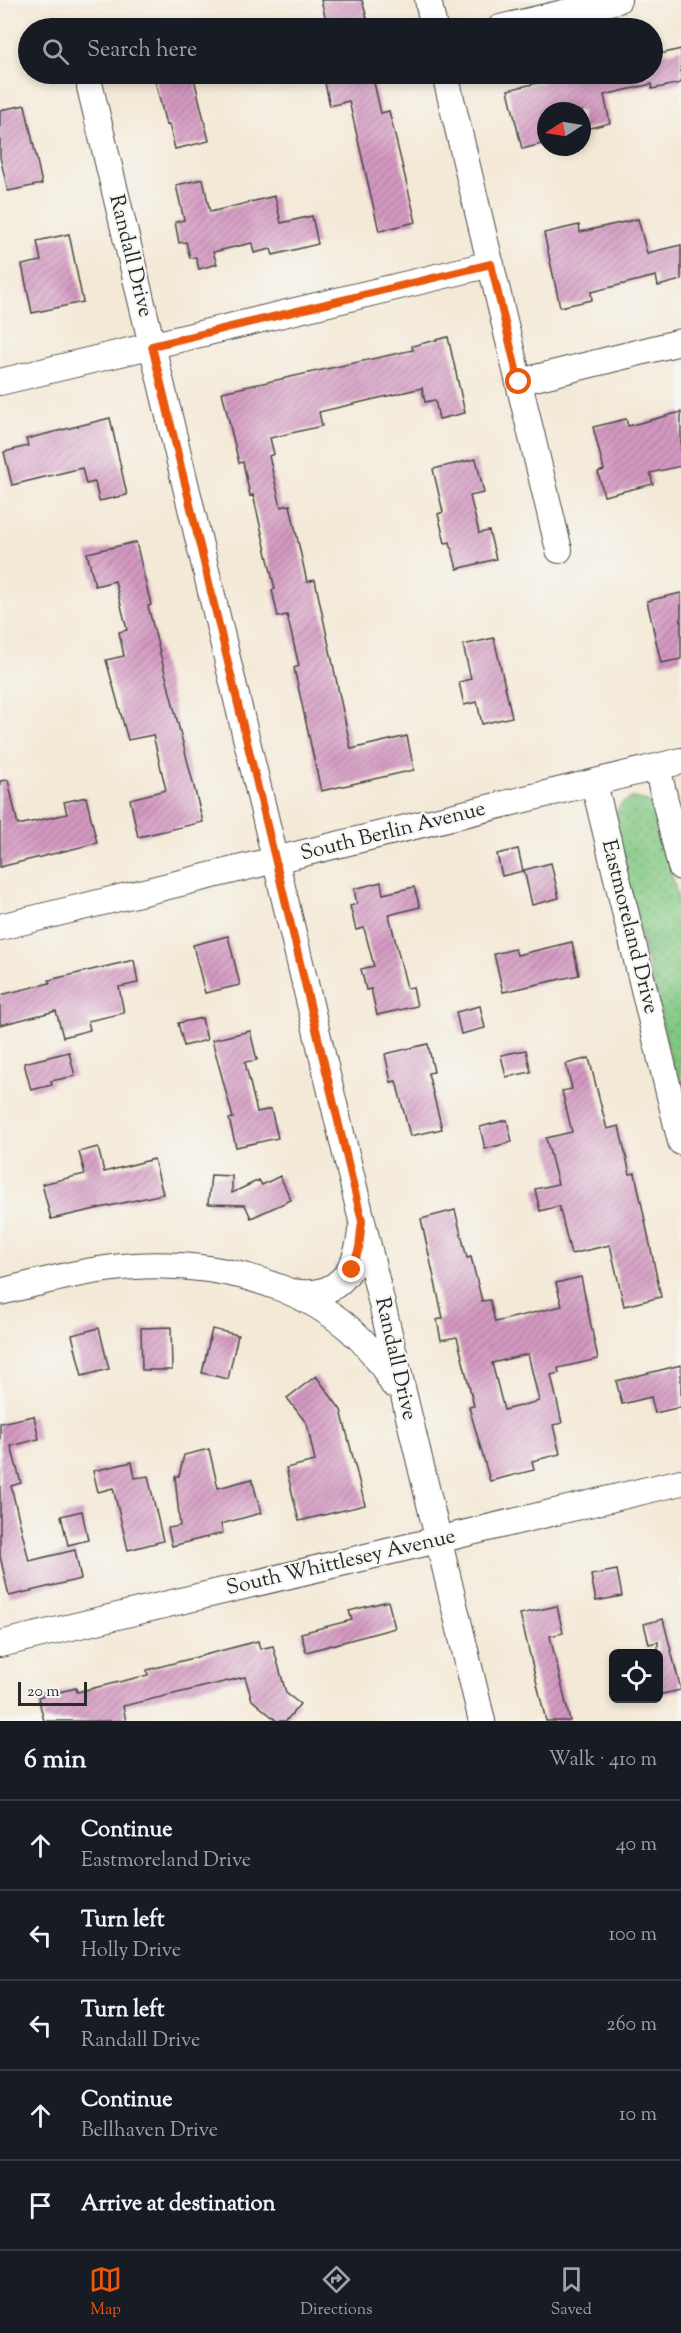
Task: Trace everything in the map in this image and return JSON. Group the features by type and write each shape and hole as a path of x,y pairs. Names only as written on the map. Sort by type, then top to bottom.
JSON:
{"street":[{"path":"428,0 432,18"},
{"path":"542,18 618,0"},
{"path":"447,84 559,549"},
{"name":"Randall Drive","path":"90,87 482,1721"},
{"path":"0,382 491,264"},
{"path":"519,382 681,342"},
{"path":"669,764 681,867"},
{"name":"South Berlin Avenue","path":"0,927 669,764"},
{"name":"Eastmoreland Drive","path":"594,783 681,1142"},
{"path":"0,1292 88,1272 152,1266 205,1270 301,1294 320,1292 346,1277 356,1260 362,1221"},
{"path":"286,1291 322,1306 360,1337 380,1361 407,1411"},
{"name":"South Whittlesey Avenue","path":"0,1644 681,1482"},
{"path":"470,1721 472,1681"}],"green space":[{"path":"632,798 648,803 658,816 681,913 681,1103 614,824 619,808"}],"building":[{"path":"321,0 362,0 367,18 326,18"},
{"path":"681,49 681,83 652,89 652,84 663,84 663,53"},
{"path":"156,84 195,84 209,141 175,149 169,124 166,125"},
{"path":"325,84 374,84 381,113 389,111 416,222 379,231 349,101 330,106"},
{"path":"533,84 652,84 604,95 610,123 591,128 591,102 537,102 537,145 522,149 508,90"},
{"path":"25,105 42,184 8,191 0,157 0,110"},
{"path":"203,179 210,212 275,196 281,223 312,216 318,244 273,255 271,249 254,253 252,243 213,252 217,264 199,269 196,257 190,258 186,242 179,243 175,222 184,220 176,185"},
{"path":"638,219 647,253 681,245 681,280 658,286 656,276 591,292 592,300 560,307 544,233 579,225 580,232"},
{"path":"69,234 83,302 32,313 22,265 41,261 37,241"},
{"path":"448,337 465,413 439,419 435,400 425,402 422,388 319,412 322,426 270,438 274,454 269,456 281,507 290,505 307,582 315,580 351,749 407,736 414,770 321,791 294,668 299,666 287,615 278,617 272,590 275,589 253,495 250,496 243,462 239,463 222,392 413,350 412,346"},
{"path":"681,412 681,466 650,473 653,484 604,496 598,472 604,470 593,427 626,419 628,426"},
{"path":"110,418 127,495 99,501 95,482 86,484 82,468 12,485 4,452 28,446 26,439"},
{"path":"476,459 484,493 470,496 479,533 489,531 496,559 457,569 450,542 445,543 438,514 443,512 433,469"},
{"path":"136,542 151,605 148,606 203,822 138,837 130,799 166,790 153,735 128,740 106,660 124,656 119,632 127,630 115,581 95,586 87,553"},
{"path":"681,593 681,659 661,663 647,601"},
{"path":"494,638 512,717 482,724 477,702 464,705 459,682 471,679 463,645"},
{"path":"8,780 18,825 67,814 64,802 86,797 97,843 0,867 0,781"},
{"path":"518,849 523,871 502,876 497,854"},
{"path":"551,863 559,898 532,905 524,870"},
{"path":"381,882 383,894 414,887 420,907 389,915 407,988 413,987 417,1006 377,1015 371,989 366,990 361,969 374,966 364,928 356,930 350,906 357,904 354,889"},
{"path":"228,936 240,985 205,993 193,945"},
{"path":"572,942 579,975 503,992 494,954 515,949 517,955"},
{"path":"134,960 138,983 119,987 124,1013 88,1021 90,1030 63,1037 56,1011 0,1025 0,995 50,983 49,980"},
{"path":"480,1006 485,1028 461,1034 456,1012"},
{"path":"202,1018 207,1040 184,1046 178,1023"},
{"path":"250,1031 257,1060 245,1062 257,1112 271,1109 278,1138 236,1147 229,1119 233,1118 212,1040"},
{"path":"428,1044 434,1072 428,1073 442,1129 410,1136 396,1081 391,1082 385,1054"},
{"path":"526,1050 531,1072 506,1077 501,1055"},
{"path":"69,1052 75,1076 51,1081 52,1085 31,1090 24,1063"},
{"path":"589,1058 607,1129 619,1126 630,1174 635,1173 661,1297 624,1306 610,1245 571,1254 559,1206 540,1211 535,1189 558,1184 546,1138 572,1132 562,1091 572,1089 566,1064"},
{"path":"507,1120 512,1142 485,1149 480,1127"},
{"path":"98,1147 104,1172 154,1159 163,1194 51,1219 42,1184 85,1174 79,1152"},
{"path":"211,1175 232,1176 232,1193 259,1180 262,1185 280,1176 291,1200 251,1218 245,1205 208,1204"},
{"path":"455,1210 467,1258 471,1257 482,1301 490,1300 495,1322 562,1306 556,1283 581,1277 598,1359 558,1368 559,1373 551,1375 562,1423 553,1425 560,1454 532,1461 534,1470 490,1481 469,1407 474,1406 457,1337 441,1340 437,1320 443,1318 421,1219","holes":["528,1354 539,1401 504,1410 492,1363"]},
{"path":"171,1327 172,1370 142,1370 141,1328"},
{"path":"99,1328 109,1369 82,1376 72,1335"},
{"path":"212,1329 238,1335 228,1379 202,1373"},
{"path":"681,1365 681,1407 655,1413 651,1397 622,1404 616,1381"},
{"path":"316,1376 341,1410 365,1505 299,1521 286,1468 315,1461 307,1424 287,1398"},
{"path":"34,1416 39,1439 11,1446 21,1483 11,1486 29,1561 75,1550 81,1579 9,1596 0,1556 0,1423"},
{"path":"209,1449 218,1488 252,1479 261,1513 221,1524 223,1533 172,1546 168,1528 180,1526 175,1476 179,1476 184,1455"},
{"path":"132,1462 135,1478 148,1476 163,1541 128,1550 113,1488 98,1492 93,1471"},
{"path":"82,1511 88,1540 68,1545 61,1516"},
{"path":"617,1570 622,1596 596,1601 591,1575"},
{"path":"388,1601 395,1628 306,1652 301,1633 352,1620 349,1611"},
{"path":"557,1606 563,1633 550,1636 570,1721 546,1721 520,1614"},
{"path":"663,1619 681,1690 663,1694 663,1649 658,1649 658,1642 649,1644 644,1624"},
{"path":"258,1641 260,1649 273,1646 286,1693 300,1704 286,1721 277,1721 252,1700 245,1677 123,1706 126,1721 44,1721 38,1697 76,1688 77,1692 148,1675 147,1670"}],"route":[{"path":"352,1270 359,1248 362,1221 152,346 491,264 519,382"}]}
